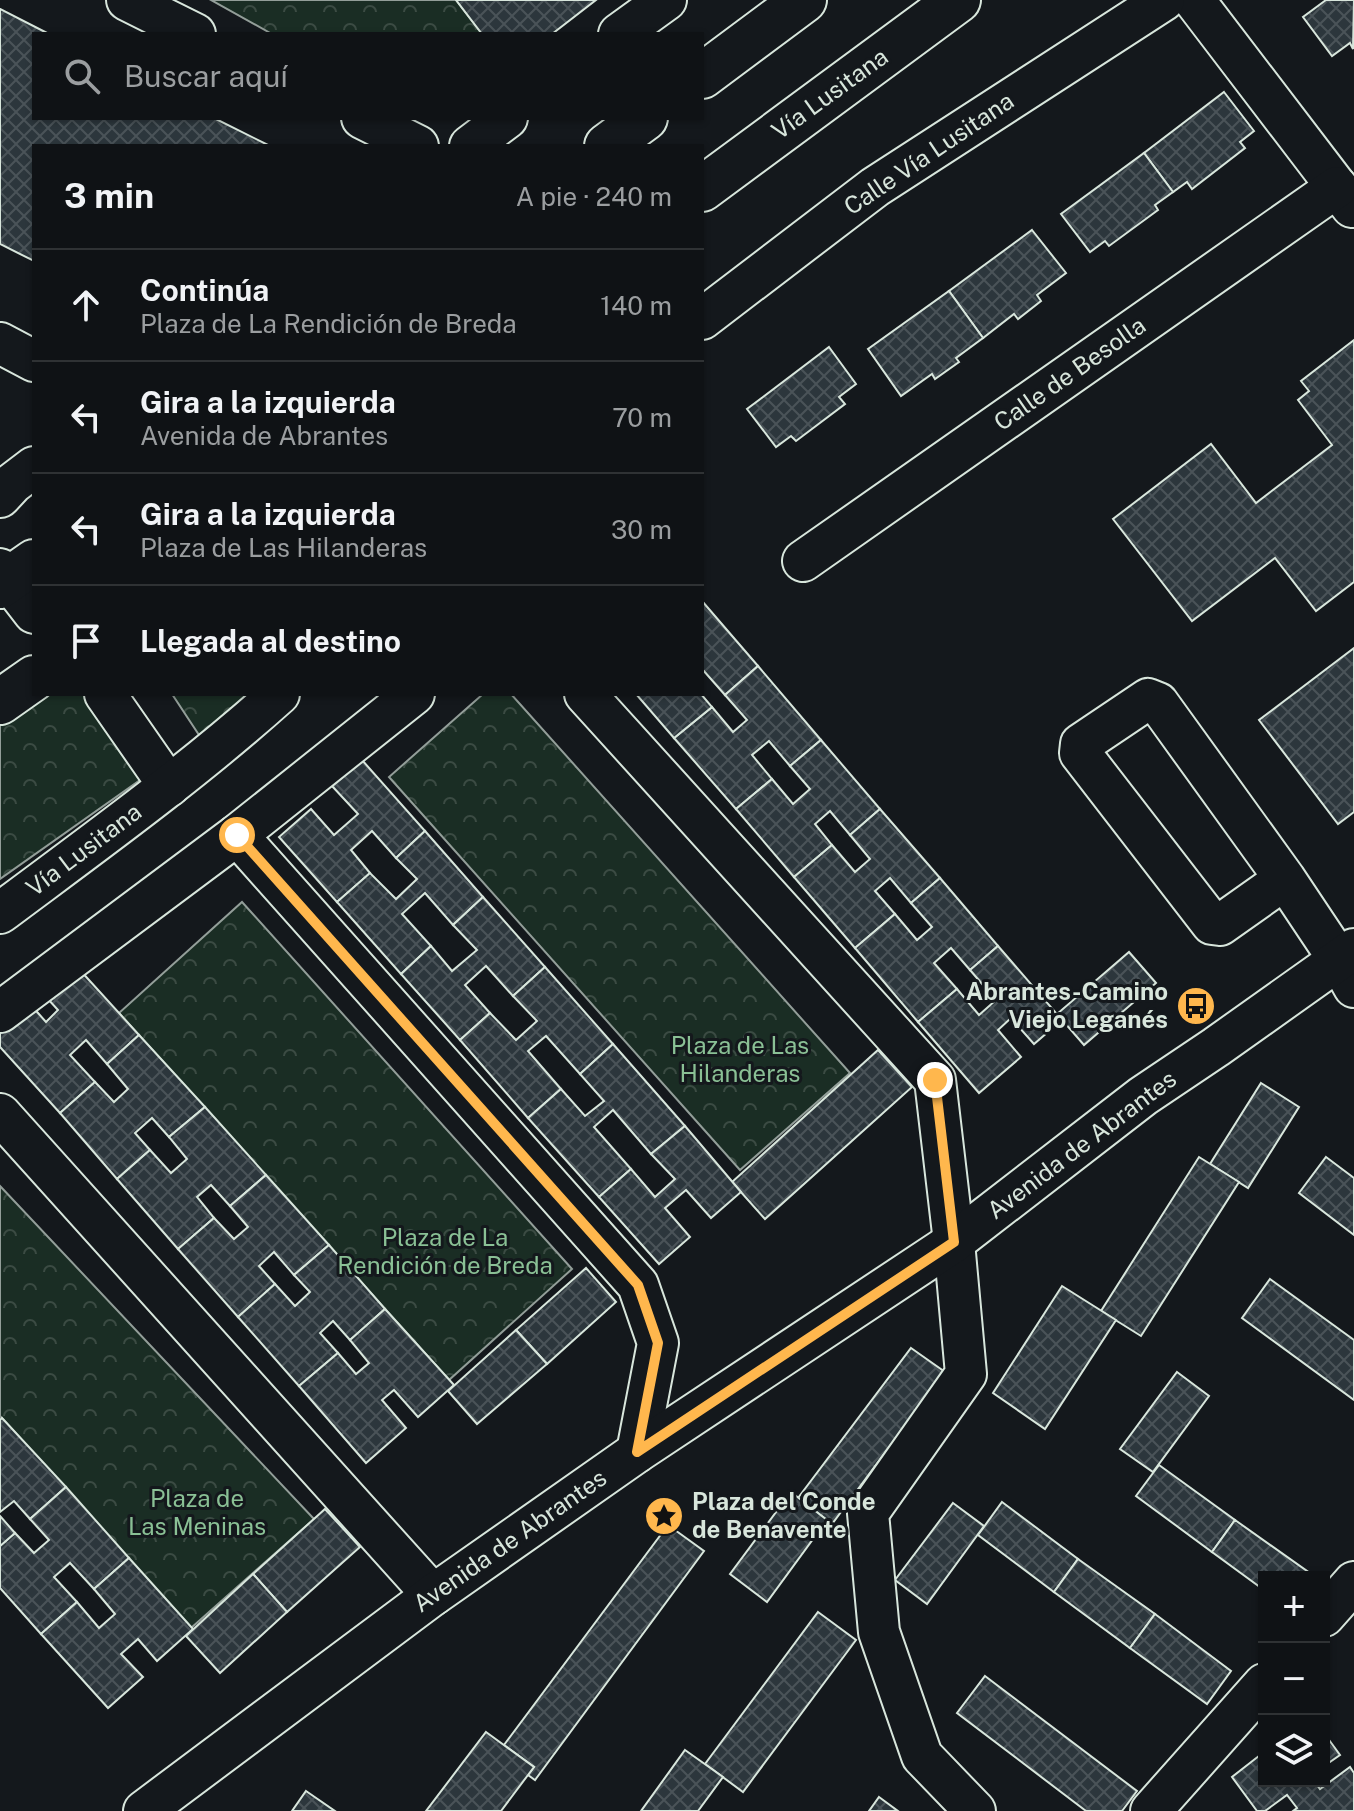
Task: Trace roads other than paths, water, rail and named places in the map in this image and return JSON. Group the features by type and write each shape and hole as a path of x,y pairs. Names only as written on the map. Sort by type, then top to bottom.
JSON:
{"main road":[{"path":"704,75 804,0"},
{"name":"Vía Lusitana","path":"704,188 958,0"},
{"path":"610,144 642,120"},
{"path":"0,702 32,679"}],"street":[{"path":"127,0 191,32"},
{"path":"622,32 666,0"},
{"name":"Calle Vía Lusitana","path":"704,317 875,187 1164,0"},
{"name":"Calle de Besolla","path":"803,561 1346,198 1194,0"},
{"path":"366,120 414,144"},
{"path":"473,144 504,120"},
{"path":"0,343 32,360"},
{"path":"0,497 32,469"},
{"path":"106,696 169,786 277,696"},
{"path":"0,1012 237,835 411,696"},
{"path":"587,696 935,1080 966,1374 868,1513 879,1632 922,1756 975,1811"},
{"path":"1285,879 1220,925 1212,924 1080,753 1081,744 1148,699 1158,703 1349,965"},
{"name":"Vía Lusitana","path":"0,913 169,786"},
{"path":"237,835 638,1285 658,1343 637,1452"},
{"name":"Avenida de Abrantes","path":"144,1811 433,1595 637,1452 954,1242 1143,1096 1349,965"},
{"path":"0,1114 433,1595"},
{"path":"1330,1609 1354,1582"},
{"path":"1151,1811 1258,1691"}],"place":[{"name":"Abrantes-Camino Viejo Leganés","path":"1196,1006"},
{"name":"Plaza del Conde de Benavente","path":"664,1516"}],"park label":[{"name":"Plaza de Las Hilanderas","path":"740,1060"},
{"name":"Plaza de La Rendición de Breda","path":"445,1252"},
{"name":"Plaza de Las Meninas","path":"197,1513"}]}
